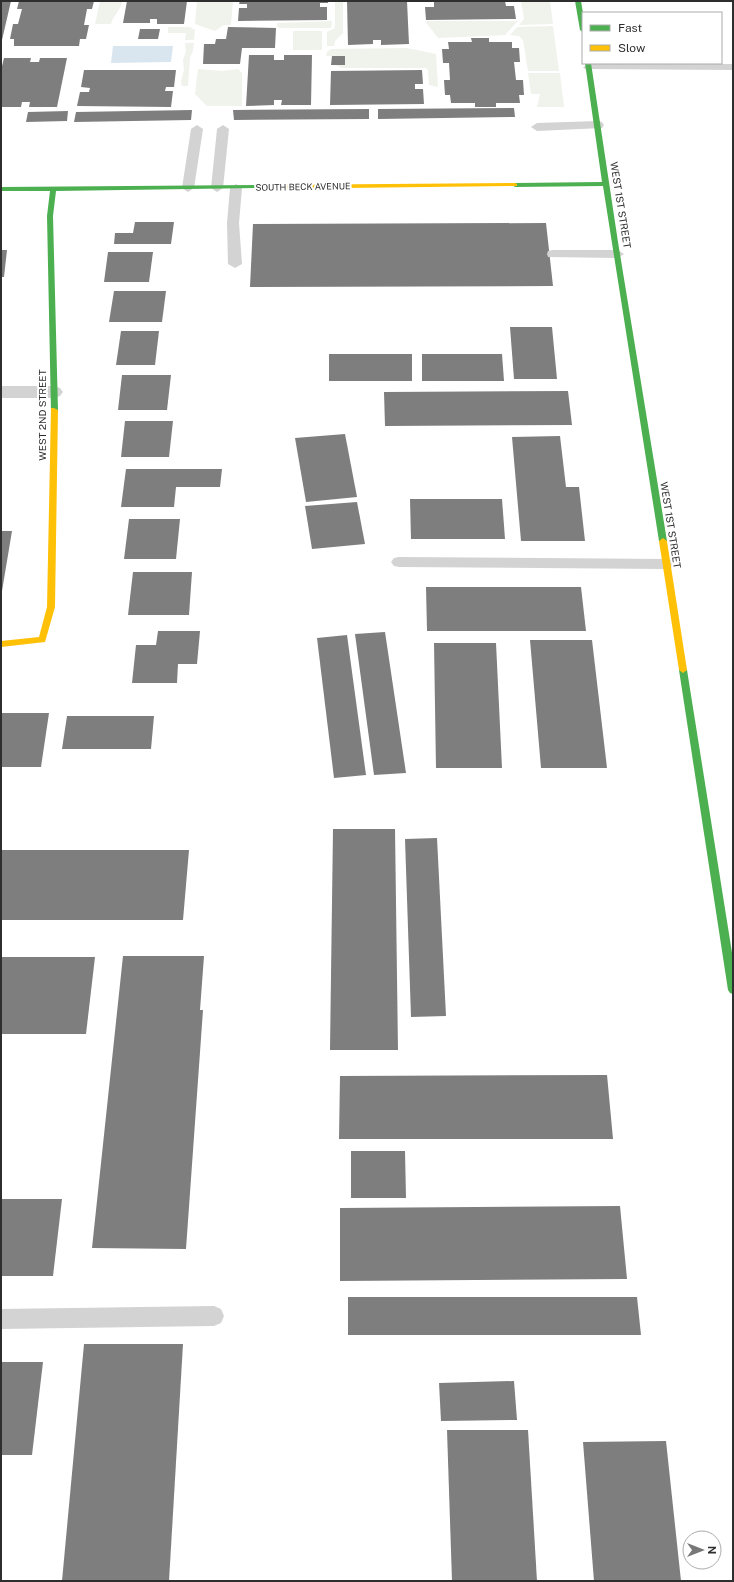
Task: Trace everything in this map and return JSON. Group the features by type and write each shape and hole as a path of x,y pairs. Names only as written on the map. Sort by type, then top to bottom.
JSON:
{"street":[{"path":"578,1 582,24"},
{"name":"WEST 1ST STREET","path":"589,65 605,184 618,254 733,990"},
{"name":"SOUTH BECK AVENUE","path":"1,189 605,184"},
{"name":"WEST 2ND STREET","path":"1,644 42,640 51,607 54,392 50,216 53,189"},
{"path":"1,392 54,392"}],"lane":[{"path":"589,65 733,67"},
{"path":"538,127 598,125"},
{"path":"188,188 197,129"},
{"path":"217,188 223,129"},
{"path":"235,264 232,223 236,188"},
{"path":"553,254 618,254"},
{"path":"398,562 666,564"},
{"path":"1,1319 214,1316"}],"shaded area":[{"path":"100,1 122,1 120,8 111,24 95,24"},
{"path":"197,1 233,1 231,25 224,25 215,31 195,24"},
{"path":"335,1 343,1 343,33 335,41 334,46 327,46 327,32 335,28"},
{"path":"521,1 550,1 553,24 519,25 524,19"},
{"path":"332,21 331,28 279,28 277,26 277,23"},
{"path":"425,21 518,21 505,35 438,38"},
{"path":"553,26 559,71 528,71 523,40 519,36 510,35 517,27"},
{"path":"168,27 190,27 195,30 194,40 185,40 186,33 168,33"},
{"path":"293,31 322,31 322,50 293,50"},
{"path":"185,43 194,43 193,51 190,57 188,86 182,86 181,81 184,70 183,60 186,51"},
{"path":"113,46 173,46 171,62 111,63"},
{"path":"407,48 436,54 438,87 429,85 428,70 426,68 342,68 335,65 344,56 326,56 327,52 331,49"},
{"path":"198,69 222,71 238,69 242,73 242,106 207,106 195,94"},
{"path":"528,73 560,73 564,107 537,107 540,94 531,94"}],"building":[{"path":"1,1 11,1 2,40 1,40"},
{"path":"19,1 94,1 92,9 87,9 84,25 89,25 86,39 80,39 79,46 14,46 14,39 10,39 13,24 18,24 22,9 17,9"},
{"path":"127,1 187,1 184,24 157,24 157,19 150,19 150,23 123,23"},
{"path":"240,1 328,1 328,3 320,3 320,7 327,7 327,20 238,21 239,8 247,8 247,4 239,4"},
{"path":"347,1 407,1 409,44 381,45 381,40 373,40 373,44 348,45"},
{"path":"434,1 505,1 506,6 514,6 516,19 426,20 425,7 434,7"},
{"path":"228,27 276,28 275,48 242,48 240,64 203,64 204,44 215,44 216,39 226,39"},
{"path":"140,29 160,29 158,39 138,39"},
{"path":"471,38 489,38 489,42 512,42 512,48 519,48 520,62 514,62 516,80 523,80 524,95 519,95 520,103 496,103 496,107 475,107 475,103 451,103 450,95 445,95 444,80 450,80 449,63 443,63 442,49 449,49 448,42 472,42"},
{"path":"249,55 274,55 274,60 284,60 284,55 312,55 311,105 281,105 282,100 274,100 274,105 246,106"},
{"path":"332,56 345,56 345,65 331,65"},
{"path":"4,58 31,58 30,62 39,62 40,58 67,58 57,107 29,107 30,102 22,102 21,107 1,107 1,70"},
{"path":"84,70 176,70 174,87 166,87 165,91 173,91 171,107 77,106 80,92 89,92 90,88 81,87"},
{"path":"422,70 423,84 415,84 415,89 423,89 424,104 330,105 331,71"},
{"path":"514,108 515,117 378,119 378,109"},
{"path":"369,109 369,119 234,120 233,110"},
{"path":"192,110 191,120 74,122 76,112"},
{"path":"68,111 67,121 26,122 28,112"},
{"path":"135,222 174,222 171,244 114,244 115,233 133,233"},
{"path":"546,223 553,286 250,287 253,224"},
{"path":"1,250 7,250 4,277 1,277"},
{"path":"108,252 153,252 149,282 104,282"},
{"path":"114,291 166,291 162,322 109,322"},
{"path":"510,327 552,327 557,379 514,379"},
{"path":"121,331 159,331 155,365 116,365"},
{"path":"329,354 412,354 412,381 329,381"},
{"path":"422,354 502,354 504,381 422,381"},
{"path":"122,375 171,375 167,410 118,410"},
{"path":"568,391 572,425 385,426 384,392"},
{"path":"125,421 173,421 169,457 121,457"},
{"path":"345,434 357,497 306,502 295,438"},
{"path":"560,436 566,487 579,487 585,541 521,541 512,437"},
{"path":"126,469 222,469 220,487 176,487 174,507 121,507"},
{"path":"410,499 502,499 505,539 411,539"},
{"path":"357,502 365,544 312,549 305,506"},
{"path":"129,519 180,519 176,559 124,559"},
{"path":"1,531 12,531 2,591 1,590"},
{"path":"133,572 192,572 189,615 128,615"},
{"path":"426,587 581,587 586,631 427,631"},
{"path":"158,631 200,631 197,664 178,664 177,683 132,683 136,645 156,645"},
{"path":"385,632 406,773 374,775 355,634"},
{"path":"347,635 366,775 334,778 317,638"},
{"path":"530,640 592,640 607,768 541,768"},
{"path":"434,643 496,643 502,768 436,768"},
{"path":"1,713 49,713 41,767 1,767"},
{"path":"67,716 154,716 151,749 62,749"},
{"path":"333,829 395,829 398,1050 330,1050"},
{"path":"437,838 446,1016 411,1017 405,839"},
{"path":"1,850 189,850 183,920 1,920"},
{"path":"123,956 204,956 200,1010 203,1010 186,1249 92,1248"},
{"path":"1,957 95,957 86,1034 1,1034"},
{"path":"607,1075 613,1139 339,1139 340,1076"},
{"path":"351,1151 405,1151 406,1198 351,1198"},
{"path":"1,1199 62,1199 53,1276 1,1276"},
{"path":"620,1206 627,1279 340,1281 340,1208"},
{"path":"348,1297 637,1297 641,1335 348,1335"},
{"path":"84,1344 183,1344 169,1581 62,1581"},
{"path":"1,1362 43,1362 32,1455 1,1455"},
{"path":"514,1381 517,1420 441,1421 439,1383"},
{"path":"447,1430 528,1430 537,1581 452,1581"},
{"path":"666,1441 681,1581 594,1581 583,1442"}],"traffic: fast":[{"path":"578,1 582,24"},
{"path":"588,64 663,541"},
{"path":"515,185 605,184"},
{"path":"1,189 262,187"},
{"path":"53,189 50,216 54,410"},
{"path":"683,670 733,990"}],"traffic: slow":[{"path":"262,187 515,185"},
{"path":"1,644 42,640 51,607 54,410"},
{"path":"663,541 683,670"}]}
